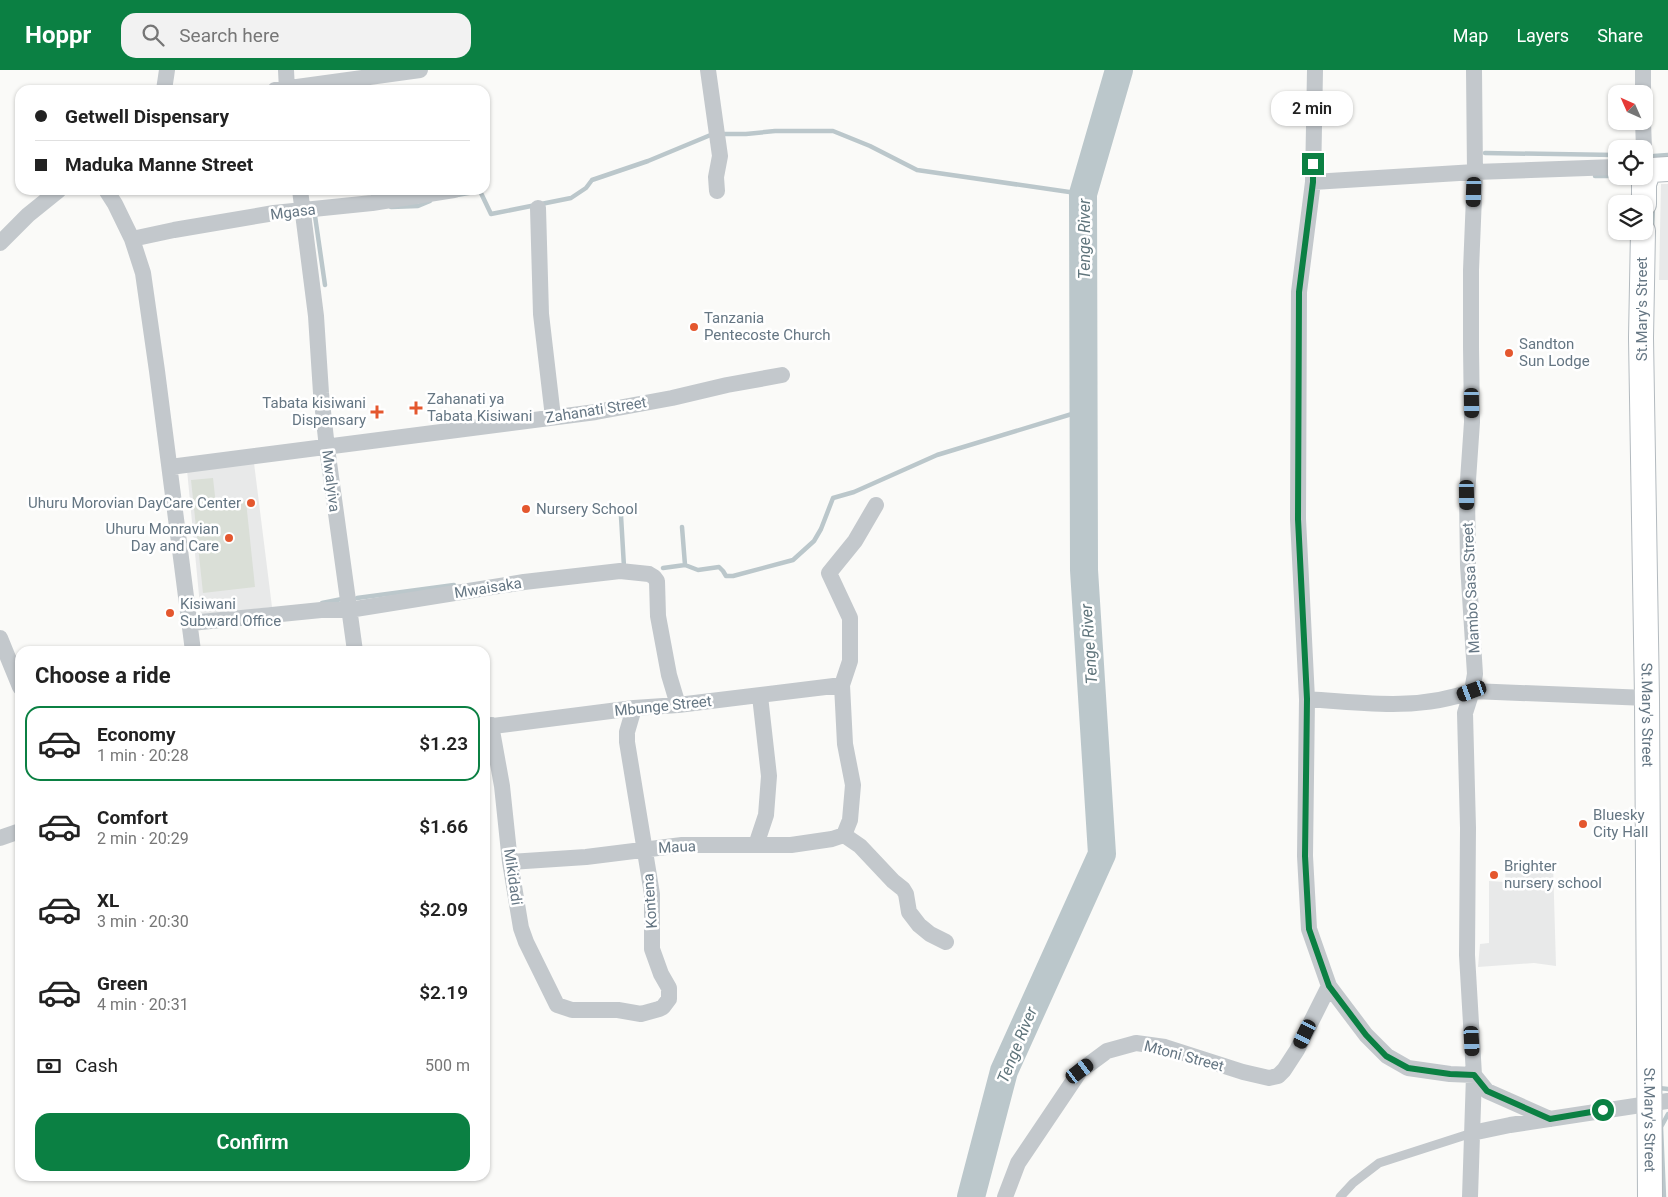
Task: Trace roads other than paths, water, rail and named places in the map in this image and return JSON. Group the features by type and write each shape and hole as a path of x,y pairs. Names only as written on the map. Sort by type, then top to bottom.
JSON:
{"street":[{"path":"165,85 167,70"},
{"path":"284,85 286,70"},
{"path":"309,85 401,71 420,70"},
{"path":"708,70 720,156 716,177 717,191"},
{"path":"1314,70 1313,182 1299,292 1298,519 1307,699 1305,856 1309,929 1329,986 1366,1035 1386,1056 1408,1068 1450,1074 1474,1075 1487,1091 1550,1119"},
{"name":"Mambo Sasa Street","path":"1470,1197 1474,1075 1467,955 1468,828 1465,713 1475,674 1468,565 1467,495 1472,422 1471,280 1475,172 1474,70"},
{"path":"1643,70 1643,85"},
{"path":"1313,182 1475,172 1608,167"},
{"path":"1653,170 1668,169"},
{"path":"0,243 28,215 53,195"},
{"path":"109,195 132,239 143,273 193,646"},
{"name":"Mwalyiva","path":"301,195 316,316 327,448 354,646"},
{"name":"Mgasa","path":"132,239 174,230 303,210 372,203 422,195"},
{"path":"538,208 541,314 553,417"},
{"name":"St.Mary's Street","path":"1643,240 1641,338 1647,698 1658,1102 1650,1197"},
{"name":"Zahanati Street","path":"170,467 553,417 662,400 727,384 782,375"},
{"path":"876,505 846,555 830,571 829,575 850,618 850,661 842,686 845,744 853,785 850,820 844,835 860,846 903,889 906,894 909,912 919,925 930,934 946,942"},
{"name":"Mwaisaka","path":"191,623 312,610 349,610 524,582 620,571 649,574 657,582 658,616 669,674 678,705"},
{"path":"0,638 15,675"},
{"name":"Mbunge Street","path":"490,726 842,686"},
{"path":"1307,699 1400,705 1457,697 1472,691 1647,698"},
{"path":"756,845 766,815 769,776 760,696"},
{"name":"Kontena","path":"572,1010 618,1010 641,1014 659,1009 667,1003 670,993 652,948 652,894 627,742 634,708"},
{"name":"Mikidadi","path":"490,735 502,786 516,902 526,942 557,1004 572,1010"},
{"path":"0,838 15,833"},
{"name":"Maua","path":"510,862 586,857 682,845 791,845 832,839 844,835"},
{"name":"Mtoni Street","path":"1005,1197 1018,1163 1080,1071 1107,1051 1136,1043 1165,1048 1269,1078 1278,1076 1298,1050 1329,986"},
{"path":"1472,1133 1510,1125 1658,1102"}],"lane":[{"path":"1340,1197 1353,1182 1379,1163 1472,1133"}],"waterway":[{"name":"Tenge River","path":"971,1197 1004,1071 1102,854 1084,570 1083,194 1119,70"},
{"path":"721,134 775,131 833,131 870,146 917,170 1083,194"},
{"path":"482,195 491,214 571,198 586,188 592,180 648,161 713,134"},
{"path":"1485,153 1608,155"},
{"path":"1654,156 1668,155"},
{"path":"1595,176 1608,176"},
{"path":"391,207 418,206 430,201"},
{"path":"316,213 325,285"},
{"path":"663,568 685,565 698,570 719,567 726,576 733,576 793,560 814,541 821,529 833,498 854,492 937,455 1085,410"},
{"path":"621,516 624,567"},
{"path":"682,527 685,565"},
{"path":"357,598 454,585"},
{"path":"322,603 342,599"},
{"path":"1659,1088 1668,1089"},
{"path":"1664,1197 1661,1127 1668,1114"}],"place":[{"name":"Tanzania Pentecoste Church","path":"694,327"},
{"name":"Sandton Sun Lodge","path":"1509,353"},
{"name":"Zahanati ya Tabata Kisiwani","path":"416,408"},
{"name":"Tabata kisiwani Dispensary","path":"377,412"},
{"name":"Uhuru Morovian DayCare Center","path":"251,503"},
{"name":"Nursery School","path":"526,509"},
{"name":"Uhuru Monravian Day and Care","path":"229,538"},
{"name":"Kisiwani Subward Office","path":"170,613"},
{"name":"Bluesky City Hall","path":"1583,824"},
{"name":"Brighter nursery school","path":"1494,875"}]}
